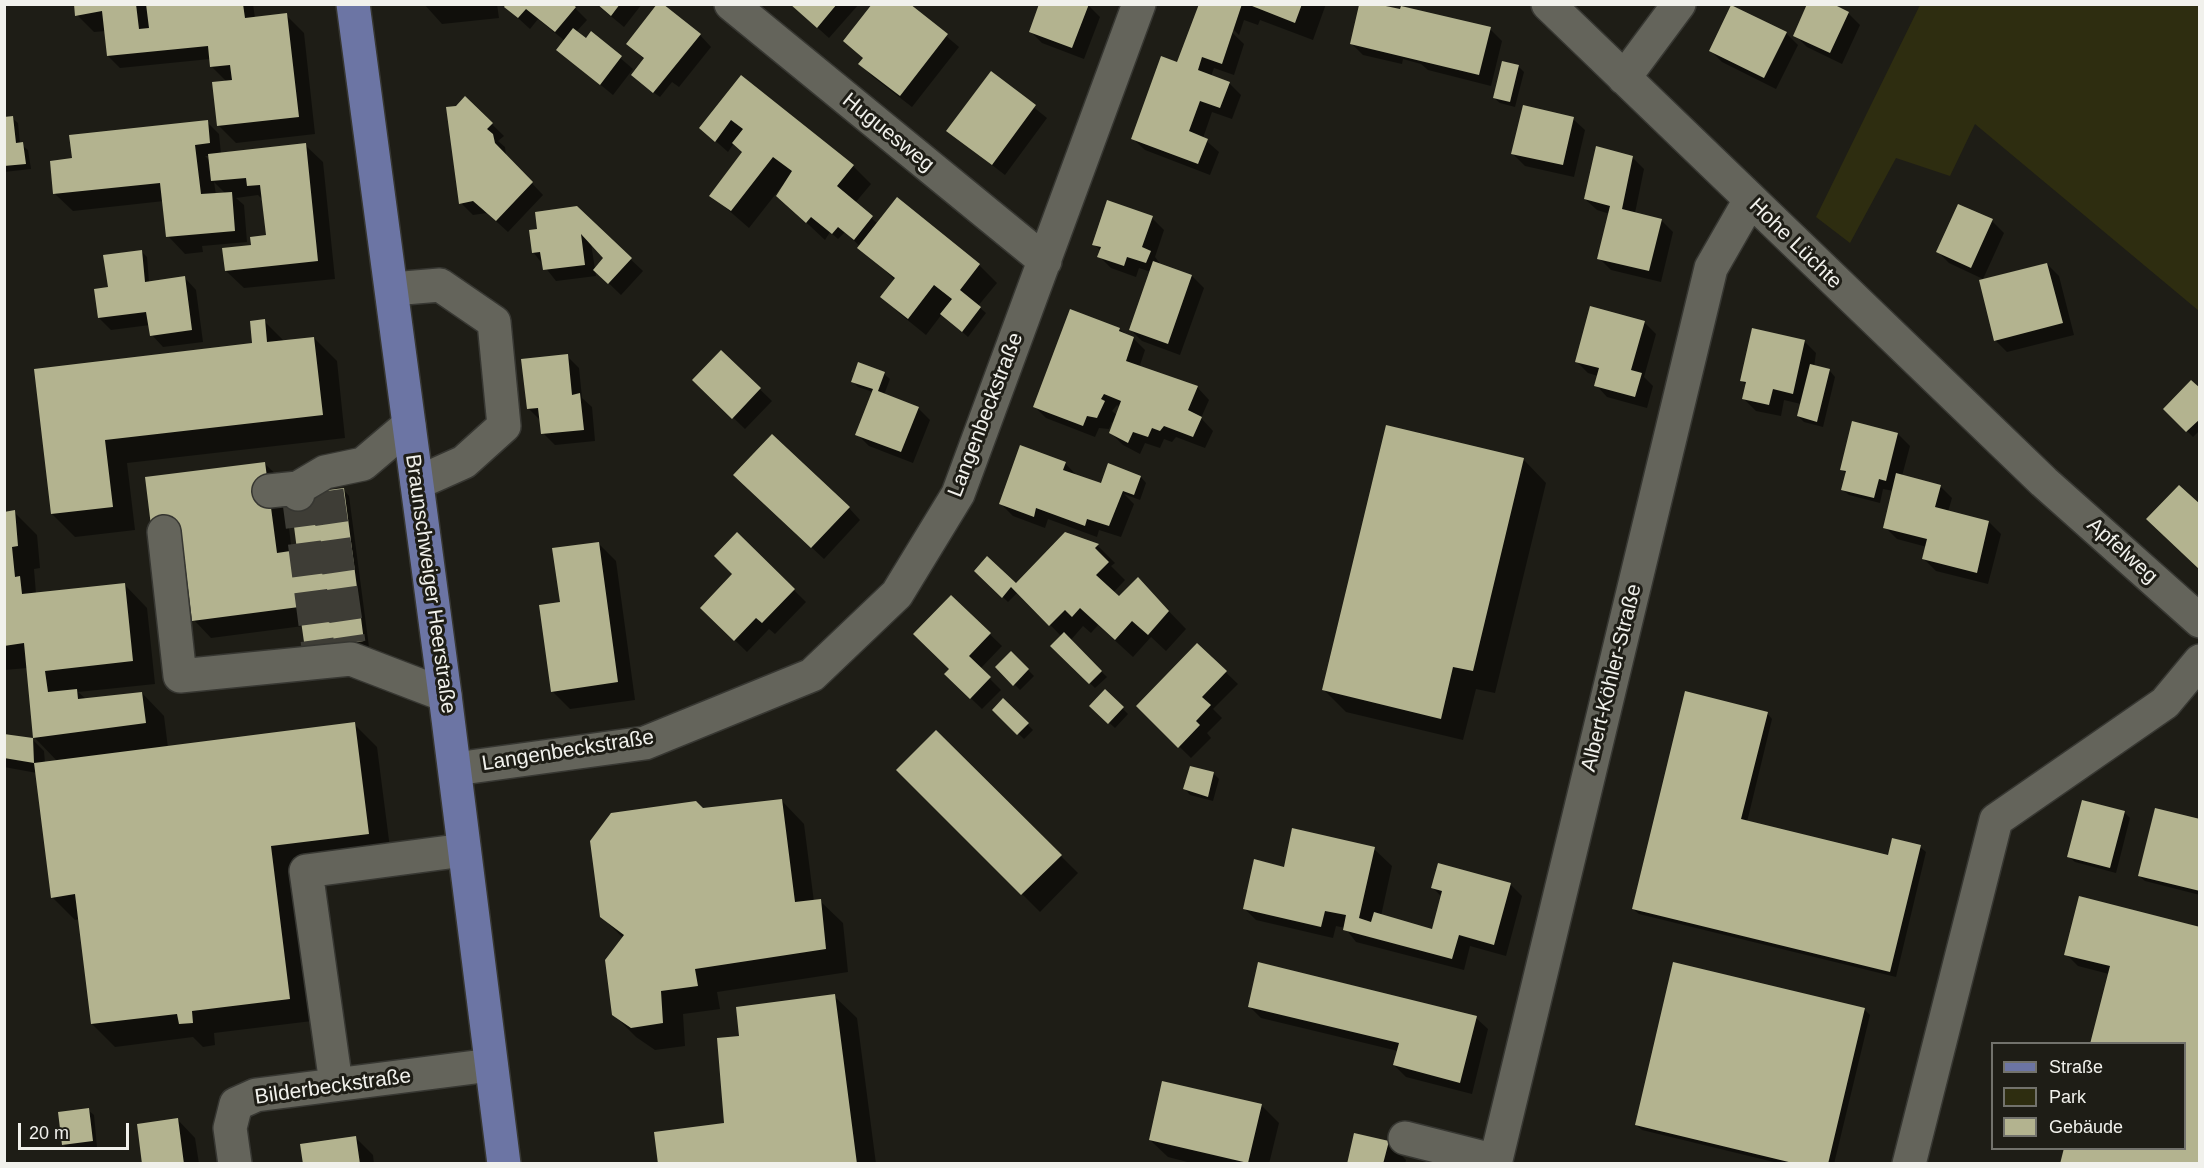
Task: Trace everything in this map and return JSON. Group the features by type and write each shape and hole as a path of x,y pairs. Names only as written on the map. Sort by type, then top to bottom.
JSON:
{"main road":[{"name":"Braunschweiger Heerstraße","path":"353,4 455,768 504,1164"}],"street":[{"name":"Huguesweg","path":"731,4 1045,261"},
{"name":"Langenbeckstraße","path":"455,768 645,742 812,675 897,594 958,494 1139,4"},
{"name":"Hohe Lüchte","path":"1548,4 2044,482"},
{"path":"1624,78 1679,4"},
{"name":"Albert-Köhler-Straße","path":"1496,1162 1711,268 1750,200"},
{"path":"392,289 440,285 494,322 504,426 464,462 417,483"},
{"path":"303,487 363,464 409,425"},
{"name":"Apfelweg","path":"2044,482 2199,621"},
{"path":"164,532 180,676 351,659 445,694"},
{"path":"1909,1164 1996,820 2165,703 2199,661"},
{"path":"336,1084 306,871 464,850"},
{"name":"Bilderbeckstraße","path":"235,1164 230,1128 236,1104 256,1095 491,1065"},
{"path":"1405,1138 1496,1162"}],"green space":[{"path":"1920,5 2199,5 2199,311 1975,124 1950,176 1896,158 1850,243 1816,217"}],"building":[{"path":"74,4 136,4 139,29 149,28 146,4 243,4 245,18 287,13 299,117 217,126 212,82 232,80 230,65 210,67 208,46 107,56 102,11 75,16"},
{"path":"506,4 572,4 576,7 555,32 526,9 518,18 504,7"},
{"path":"597,4 620,4 611,16"},
{"path":"657,4 663,4 701,34 653,93 631,75 644,58 626,44"},
{"path":"790,4 837,4 817,28"},
{"path":"872,4 910,4 948,34 900,96 858,64 863,58 843,41"},
{"path":"1039,4 1089,4 1072,48 1029,32"},
{"path":"1199,4 1242,4 1222,64 1202,57 1198,70 1230,82 1220,108 1200,101 1189,131 1208,139 1198,164 1131,139 1161,56 1177,62"},
{"path":"1247,4 1302,4 1295,23"},
{"path":"1807,4 1833,4 1849,12 1830,53 1793,36"},
{"path":"1359,5 1381,5 1400,9 1401,6 1491,27 1479,75 1350,44"},
{"path":"1731,5 1787,32 1764,78 1709,51"},
{"path":"573,28 586,38 591,31 622,56 600,85 556,50"},
{"path":"1502,61 1519,65 1510,102 1493,98"},
{"path":"991,71 1036,105 992,165 946,131"},
{"path":"741,75 854,165 837,186 873,216 854,240 838,227 832,234 811,217 806,223 776,196 792,171 773,157 731,211 709,196 742,152 732,143 743,129 731,120 715,142 699,128"},
{"path":"465,96 493,123 487,129 493,134 495,143 533,182 496,221 473,201 459,204 446,107 456,106"},
{"path":"1523,105 1574,117 1563,165 1511,154"},
{"path":"13,116 16,143 23,142 26,164 4,166 4,117"},
{"path":"208,120 210,143 195,145 201,194 232,192 235,231 166,237 160,183 53,194 50,161 72,158 69,135"},
{"path":"306,143 318,261 225,271 222,248 251,245 250,237 266,235 260,185 247,186 246,178 211,181 208,154"},
{"path":"1596,146 1633,156 1622,209 1662,219 1649,271 1597,259 1610,206 1584,199"},
{"path":"897,197 980,264 960,290 981,307 962,332 940,314 952,299 934,285 908,319 880,297 895,278 857,248"},
{"path":"1107,200 1153,216 1142,247 1151,251 1146,263 1127,257 1124,266 1097,257 1101,247 1092,245"},
{"path":"1958,204 1993,219 1971,268 1936,252"},
{"path":"577,206 632,258 608,284 593,270 603,258 581,234 585,265 543,270 540,252 532,253 529,230 537,229 535,212"},
{"path":"142,250 145,282 185,276 192,330 150,336 146,312 98,318 94,289 108,287 103,255"},
{"path":"1153,261 1192,275 1168,344 1129,330"},
{"path":"2047,263 2063,323 1994,341 1979,280"},
{"path":"1590,306 1645,321 1631,370 1642,373 1635,397 1594,386 1599,368 1575,362"},
{"path":"1070,309 1120,328 1119,331 1134,337 1126,361 1198,386 1188,410 1202,417 1193,437 1164,426 1160,431 1152,428 1148,437 1133,432 1128,443 1109,433 1121,401 1104,394 1101,399 1105,401 1097,418 1087,416 1083,426 1033,407"},
{"path":"265,319 267,342 314,337 323,415 105,440 113,507 51,514 34,369 252,343 250,321"},
{"path":"1752,328 1805,340 1793,394 1773,389 1769,405 1742,399 1746,382 1740,381"},
{"path":"721,350 761,388 732,419 692,380"},
{"path":"568,354 572,395 580,393 584,430 541,434 538,408 527,409 521,359"},
{"path":"858,362 885,372 878,391 919,407 901,452 855,435 873,389 851,382"},
{"path":"1810,364 1830,369 1817,422 1797,416"},
{"path":"2191,380 2200,388 2200,419 2186,432 2163,409"},
{"path":"1852,421 1898,433 1886,481 1879,479 1874,498 1841,490 1846,471 1840,470"},
{"path":"1386,425 1524,458 1473,671 1453,667 1441,719 1322,690"},
{"path":"772,434 850,507 811,548 733,475"},
{"path":"1020,445 1066,462 1063,470 1101,483 1108,463 1141,476 1134,495 1123,491 1109,526 1087,519 1085,526 1036,508 1034,517 999,504"},
{"path":"265,462 277,553 297,550 290,495 344,488 364,641 305,649 299,607 192,621 181,531 152,534 145,477"},
{"path":"1896,473 1941,485 1935,507 1989,521 1977,573 1922,559 1927,539 1883,528"},
{"path":"2179,485 2200,504 2200,570 2146,519"},
{"path":"15,510 18,546 12,547 15,577 20,576 22,594 125,583 133,661 45,671 48,692 77,689 78,699 142,692 146,723 33,738 24,643 4,646 4,512"},
{"path":"737,532 795,589 762,623 756,618 734,641 700,608 732,574 714,556"},
{"path":"1065,532 1099,544 1095,548 1109,562 1096,575 1119,596 1138,577 1169,611 1148,635 1132,621 1115,640 1080,608 1072,617 1065,610 1049,626 1011,587 1002,598 974,571 987,556 1016,583"},
{"path":"599,542 618,682 551,692 539,605 560,602 552,548"},
{"path":"951,595 991,633 969,656 991,677 970,699 944,674 949,669 913,634"},
{"path":"1064,632 1102,671 1089,684 1050,646"},
{"path":"1197,643 1227,671 1202,697 1211,705 1196,721 1200,725 1178,748 1136,706"},
{"path":"1011,651 1029,669 1013,686 995,667"},
{"path":"1105,689 1124,707 1108,724 1089,706"},
{"path":"1685,691 1768,712 1741,819 1888,855 1892,838 1921,845 1890,972 1632,909"},
{"path":"1003,698 1029,723 1017,735 992,710"},
{"path":"355,722 369,834 271,846 290,999 192,1011 193,1023 179,1024 177,1014 91,1024 75,894 51,898 34,763"},
{"path":"936,730 1062,855 1021,895 896,770"},
{"path":"4,734 33,738 34,763 4,758"},
{"path":"1190,766 1214,772 1208,797 1183,789"},
{"path":"782,799 795,902 821,899 826,949 695,969 698,986 661,991 663,1023 631,1028 612,1015 605,960 624,935 600,917 590,841 611,813 696,801 703,808"},
{"path":"2082,800 2125,811 2110,868 2067,857"},
{"path":"2155,808 2200,819 2200,891 2138,876"},
{"path":"1292,828 1375,847 1359,918 1371,922 1374,912 1432,929 1442,891 1431,888 1438,863 1511,883 1494,945 1459,935 1452,959 1343,930 1346,915 1325,911 1321,927 1243,909 1254,859 1284,867"},
{"path":"2079,896 2200,927 2200,1164 2060,1164 2064,1150 2186,1150 2186,1042 2091,1042 2110,966 2064,955"},
{"path":"1258,962 1477,1016 1460,1083 1393,1065 1399,1043 1248,1007"},
{"path":"1673,962 1865,1008 1828,1164 1797,1164 1635,1125"},
{"path":"835,994 857,1164 658,1164 654,1132 724,1123 717,1038 739,1036 736,1007"},
{"path":"1162,1081 1262,1104 1248,1163 1149,1140"},
{"path":"89,1108 93,1141 62,1145 58,1112"},
{"path":"178,1118 184,1164 142,1164 137,1124"},
{"path":"1354,1133 1389,1141 1383,1164 1347,1164"},
{"path":"356,1136 360,1164 303,1164 300,1144"}],"tunnel":[{"path":"327,491 349,643"},
{"path":"298,494 318,647"}]}
